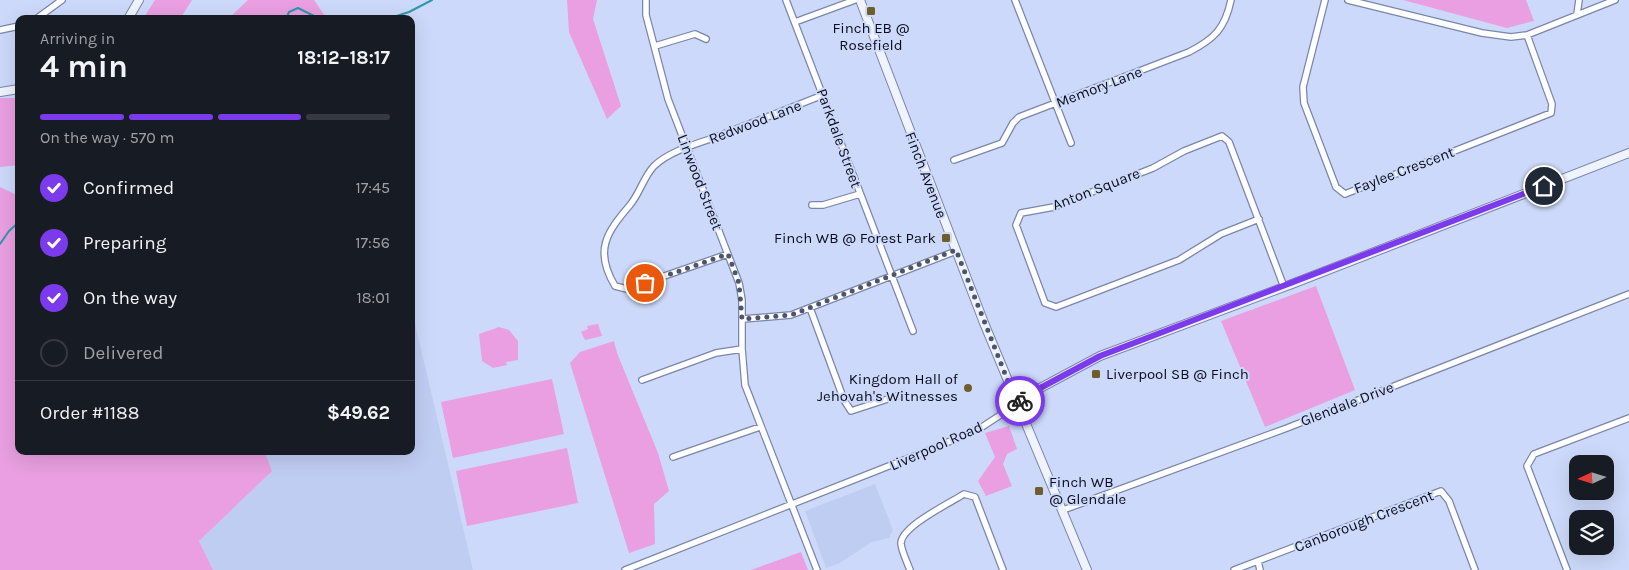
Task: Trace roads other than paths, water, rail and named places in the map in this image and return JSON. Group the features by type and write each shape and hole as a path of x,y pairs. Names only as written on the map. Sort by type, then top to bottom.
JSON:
{"main road":[{"path":"130,15 139,0"},
{"name":"Finch Avenue","path":"860,0 1017,404 1087,570"},
{"path":"0,92 15,90"},
{"name":"Liverpool Road","path":"1017,404 1029,394 1100,356 1284,287 1629,153"}],"street":[{"path":"41,15 62,0"},
{"name":"Linwood Street","path":"646,0 646,15 668,98 739,283 745,385 817,570"},
{"name":"Parkdale Street","path":"786,0 913,331"},
{"path":"795,22 856,0"},
{"path":"1015,0 1071,143"},
{"name":"Memory Lane","path":"954,160 1002,143 1019,117 1189,52 1207,42 1218,32 1227,17 1231,0"},
{"name":"Faylee Crescent","path":"1325,0 1303,87 1304,103 1336,187 1345,194 1551,113 1552,104 1527,35"},
{"path":"1348,0 1482,33 1510,37 1527,35 1615,0"},
{"path":"1578,14 1579,0"},
{"path":"0,30 15,27"},
{"path":"655,46 695,34 706,39"},
{"name":"Redwood Lane","path":"728,254 628,289 615,286 608,273 604,258 605,240 612,226 635,198 643,180 656,165 686,148 824,95"},
{"name":"Anton Square","path":"1259,219 1221,234 1179,260 1056,308 1045,303 1016,225 1021,213 1054,207 1153,168 1184,151 1222,136 1229,142 1259,219 1284,287"},
{"path":"812,205 824,206 860,194"},
{"path":"742,319 791,315 956,250"},
{"name":"Glendale Drive","path":"1063,510 1286,428 1629,294"},
{"path":"810,308 844,400 851,411 903,394"},
{"path":"642,380 716,353 742,349"},
{"name":"Liverpool Road","path":"625,570 938,447 982,427 1017,404"},
{"path":"1567,570 1527,466 1529,459 1534,454 1629,418"},
{"path":"673,457 760,427"},
{"name":"Canborough Crescent","path":"1234,570 1441,491 1449,501 1475,570"},
{"path":"910,570 901,544 902,535 911,526 964,494 975,497 1003,570"},
{"path":"1258,561 1260,570"}],"waterway":[{"path":"400,15 432,0"},
{"path":"288,15 289,12 298,8 312,15"},
{"path":"0,244 15,226"}],"place":[{"name":"Finch EB @ Rosefield","path":"871,11"},
{"name":"Finch WB @ Forest Park","path":"946,238"},
{"name":"Liverpool SB @ Finch","path":"1096,374"},
{"name":"Kingdom Hall of Jehovah's Witnesses","path":"968,388"},
{"name":"Finch WB @ Glendale","path":"1039,491"}]}
